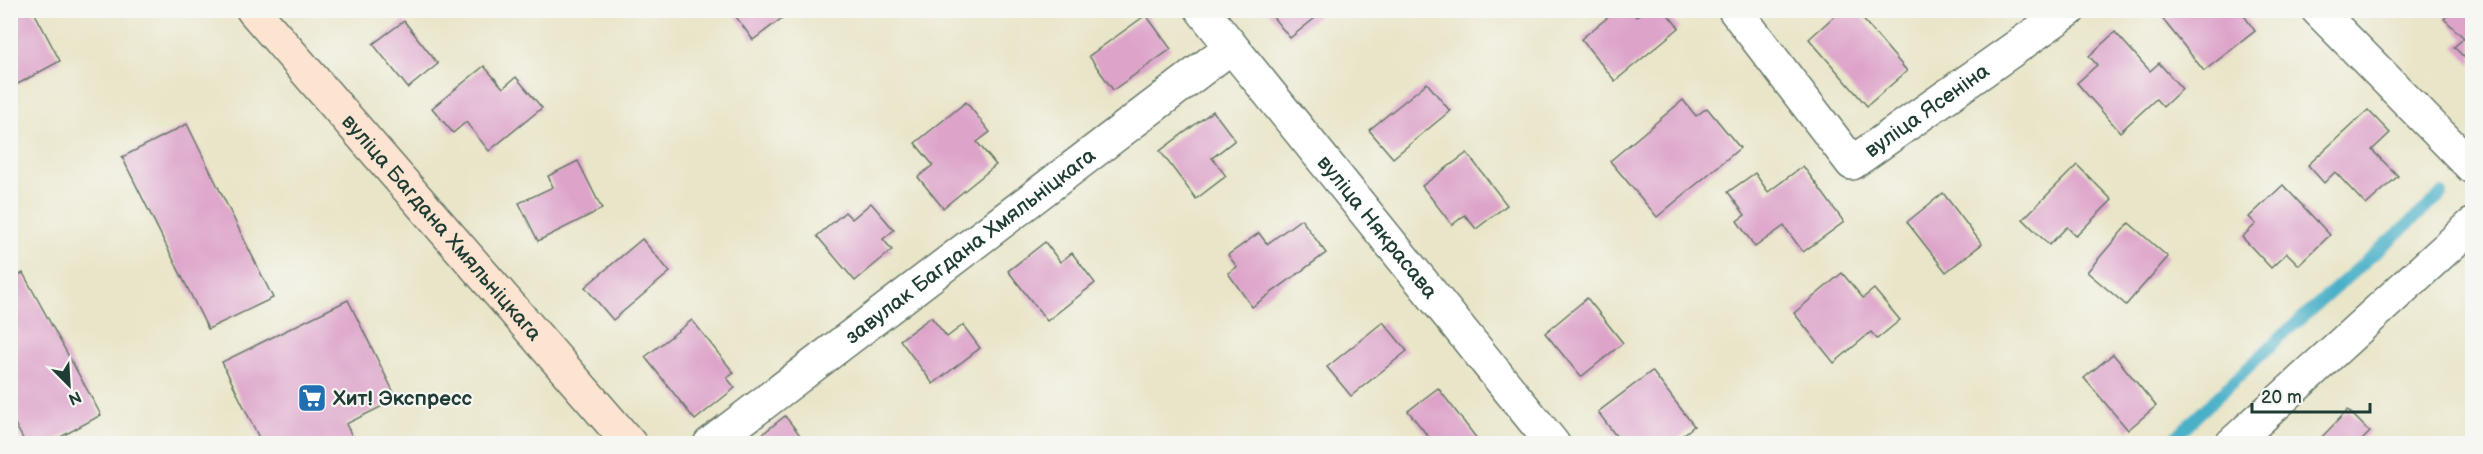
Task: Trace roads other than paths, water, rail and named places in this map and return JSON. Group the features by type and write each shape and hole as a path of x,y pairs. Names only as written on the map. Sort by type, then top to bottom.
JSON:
{"street":[{"name":"вуліца Багдана Хмяльніцкага","path":"253,10 630,444"},
{"name":"вуліца Някрасава","path":"1202,10 1553,444"},
{"name":"вуліца Ясеніна","path":"1735,10 1852,163 2069,10"},
{"path":"2318,10 2472,167"},
{"name":"завулак Багдана Хмяльніцкага","path":"710,444 1231,47"},
{"path":"2232,444 2472,225"}],"waterway":[{"path":"2168,444 2278,339 2442,194"}],"place":[{"name":"Хит! Экспресс","path":"312,398"}]}
